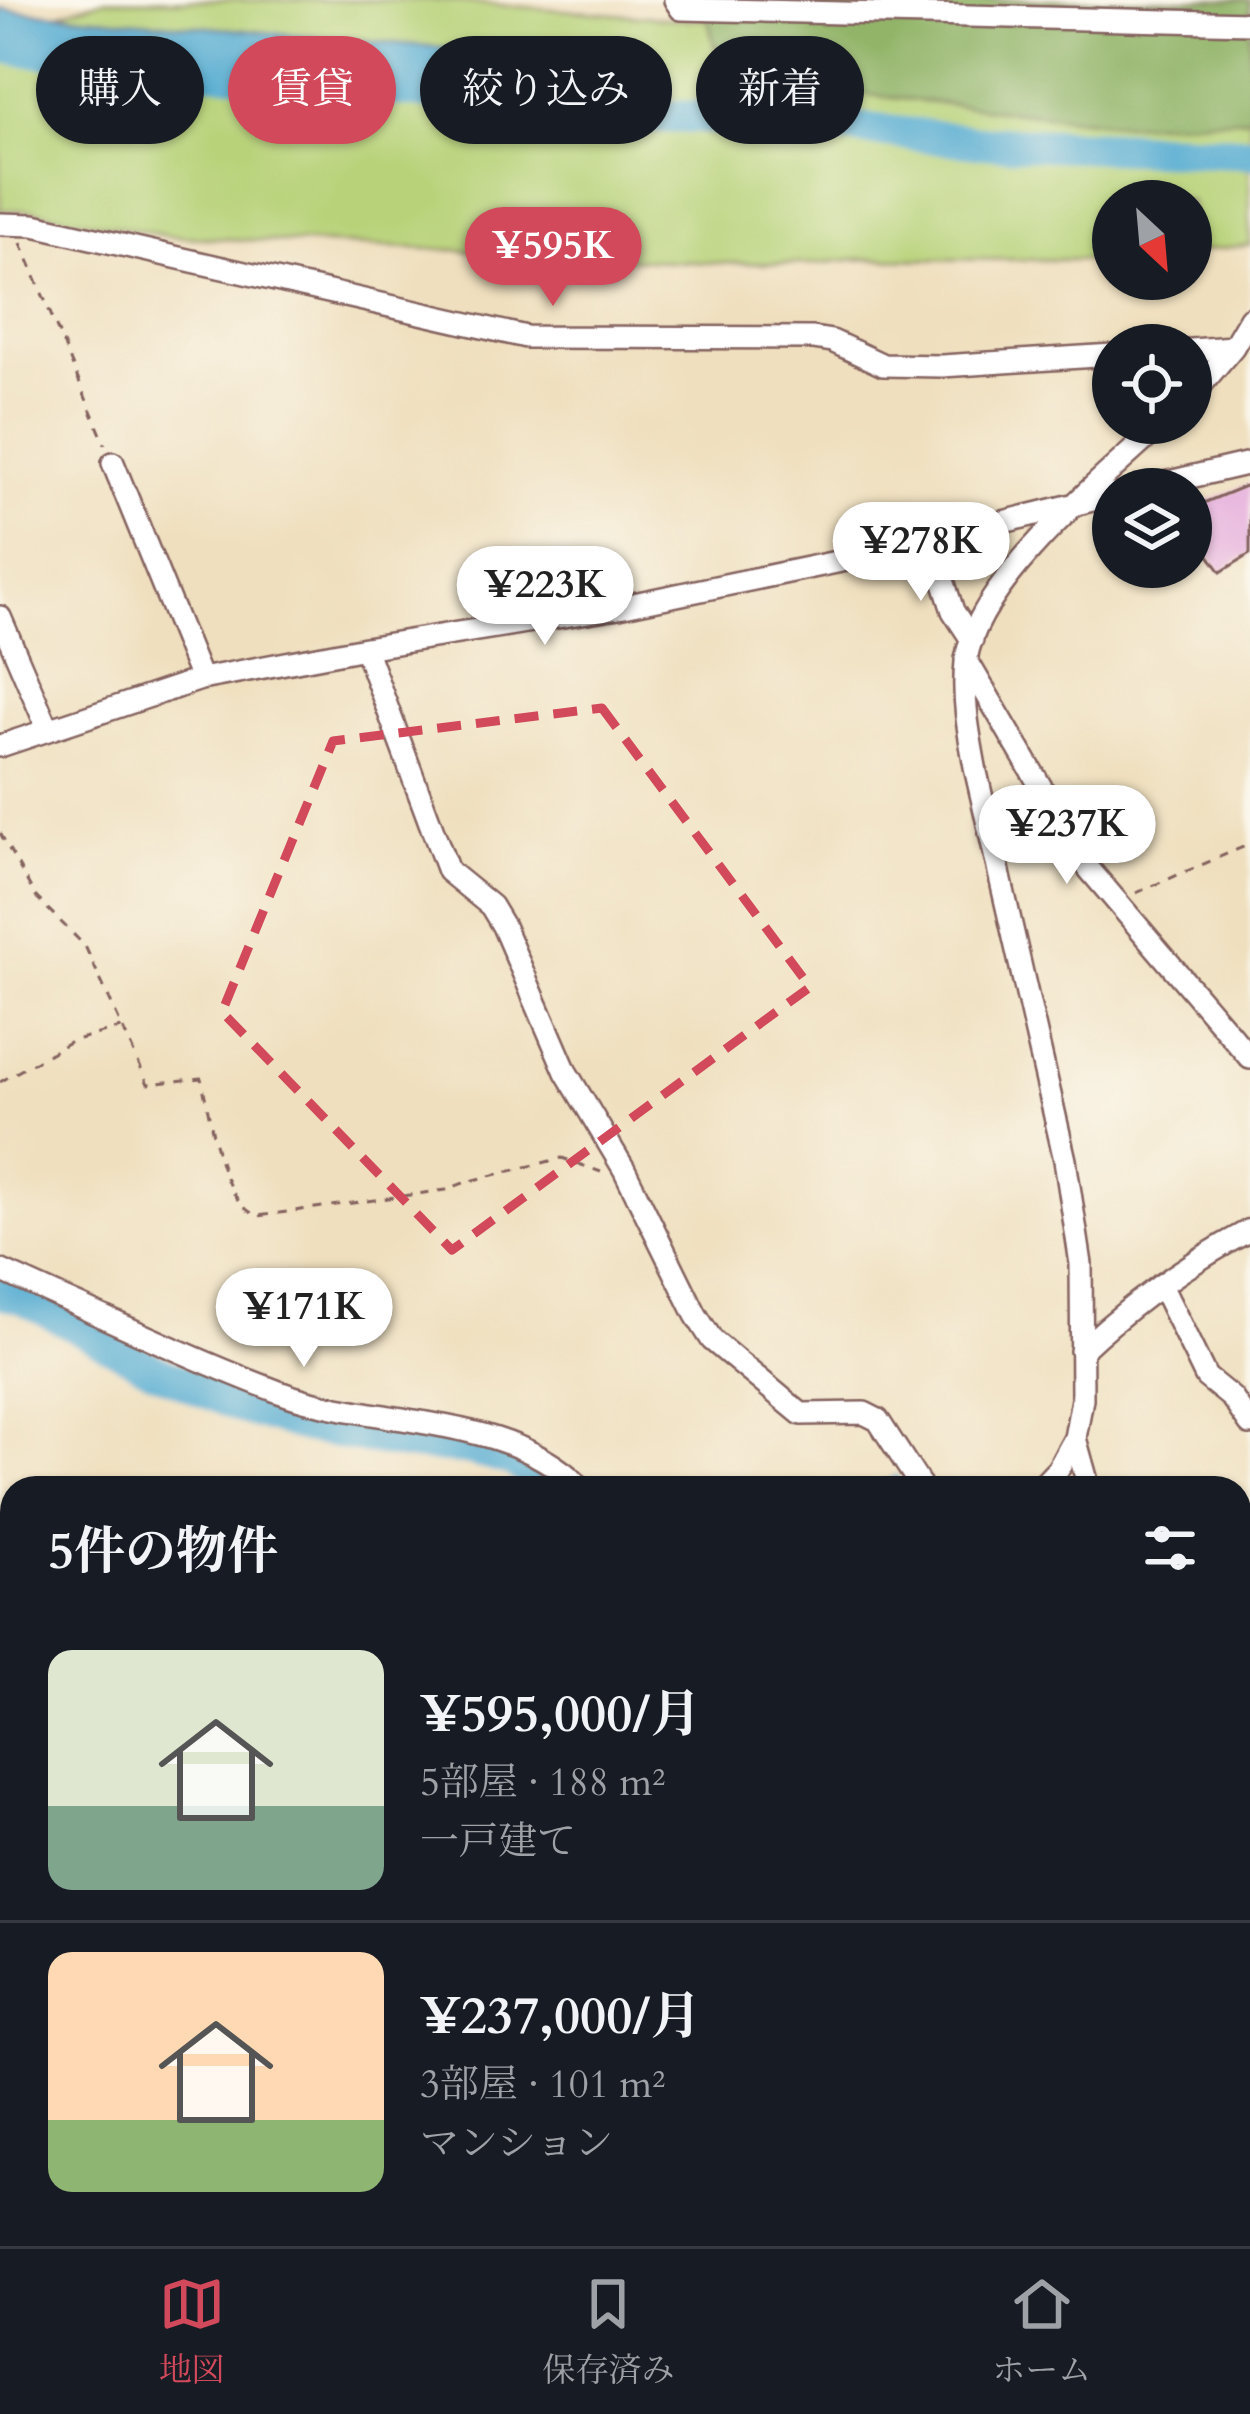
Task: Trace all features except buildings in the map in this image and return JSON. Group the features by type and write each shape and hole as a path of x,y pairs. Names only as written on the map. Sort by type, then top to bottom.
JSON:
{"street":[{"path":"675,0 681,9 1250,22"},
{"path":"6,224 34,225 526,337 813,338 832,341 883,365 1092,356"},
{"path":"1212,371 1250,318"},
{"path":"1212,348 1232,347"},
{"path":"1051,1476 1075,1438 1082,1399 1081,1264 1075,1214 976,772 965,710 969,649 978,622 1002,584 1077,503 1140,444"},
{"path":"113,463 201,679"},
{"path":"1212,472 1250,463"},
{"path":"0,746 201,679 620,608 1092,500"},
{"path":"930,540 969,649 1090,869 1114,903 1250,1058"},
{"path":"0,617 48,729"},
{"path":"365,648 448,871 491,906 503,926 566,1072 627,1174 712,1340 801,1414 864,1413 878,1420 914,1476"},
{"path":"1082,1351 1124,1311 1250,1230"},
{"path":"0,1270 280,1392 338,1411 500,1438 532,1451 569,1476"},
{"path":"1161,1285 1206,1377 1232,1398 1250,1424"},
{"path":"1075,1438 1086,1476"}],"path":[{"path":"6,224 113,463"},
{"path":"0,833 36,897 85,946 148,1084 201,1078 230,1193 244,1210 258,1216 446,1190 562,1158 606,1174 627,1174"},
{"path":"1114,903 1250,844"},
{"path":"0,1082 71,1041 122,1028"}],"highlighted area":[{"path":"602,708 810,987 452,1250 222,1012 333,741"}],"green space":[{"path":"102,0 432,0 679,19 1250,32 1250,245 1212,250 1212,180 1092,180 1092,260 715,263 167,236 30,210 0,210 0,33"},
{"path":"704,0 1250,0 1250,118 1127,124 869,95 864,93 864,36 712,36"}],"water":[{"path":"0,9 311,36 228,36 228,61 204,58 204,36 36,36 36,42 0,38"},
{"path":"396,43 420,45 420,80 396,77"}],"waterway":[{"path":"0,47 638,116 769,119 983,142 1250,152"},
{"path":"0,1293 21,1297 156,1370 242,1408 306,1427 401,1444 467,1449 514,1461 533,1476"}]}
